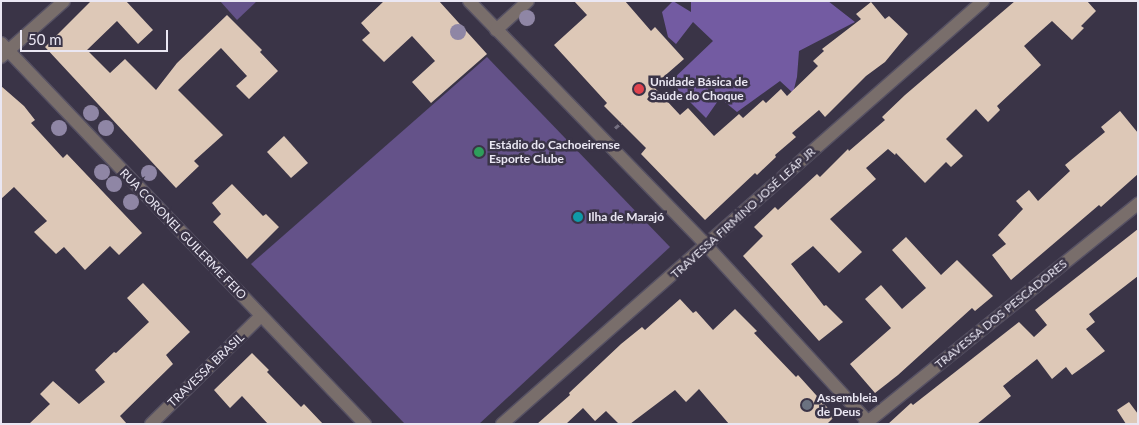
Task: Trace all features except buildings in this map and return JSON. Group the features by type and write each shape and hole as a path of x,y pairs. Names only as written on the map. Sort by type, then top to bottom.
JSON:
{"street":[{"path":"4,50 64,1"},
{"path":"468,1 707,246 868,423"},
{"path":"496,30 528,1"},
{"name":"TRAVESSA FIRMINO JOSÉ LEÃP JR","path":"502,424 707,246 983,1"},
{"name":"RUA CORONEL GUILERME FEIO","path":"4,50 365,424"},
{"name":"TRAVESSA DOS PESCADORES","path":"868,423 1138,204"},
{"name":"TRAVESSA BRASIL","path":"151,424 261,316"}],"path":[{"path":"616,128 621,123"}],"shaded area":[{"path":"220,1 257,1 237,20"},
{"path":"673,1 691,12 691,1 828,1 855,22 799,51 797,77 793,93 780,81 737,112 720,98 706,118 670,82 713,41 693,22 676,44 668,37 662,12"},
{"name":"Estádio do Cachoeirense Esporte Clube","path":"487,57 670,247 479,424 405,424 251,264"}],"place":[{"name":"Unidade Básica de Saúde do Choque","path":"639,89"},
{"name":"Estádio do Cachoeirense Esporte Clube","path":"479,152"},
{"name":"Ilha de Marajó","path":"578,217"},
{"name":"Assembleia de Deus","path":"807,405"}]}
